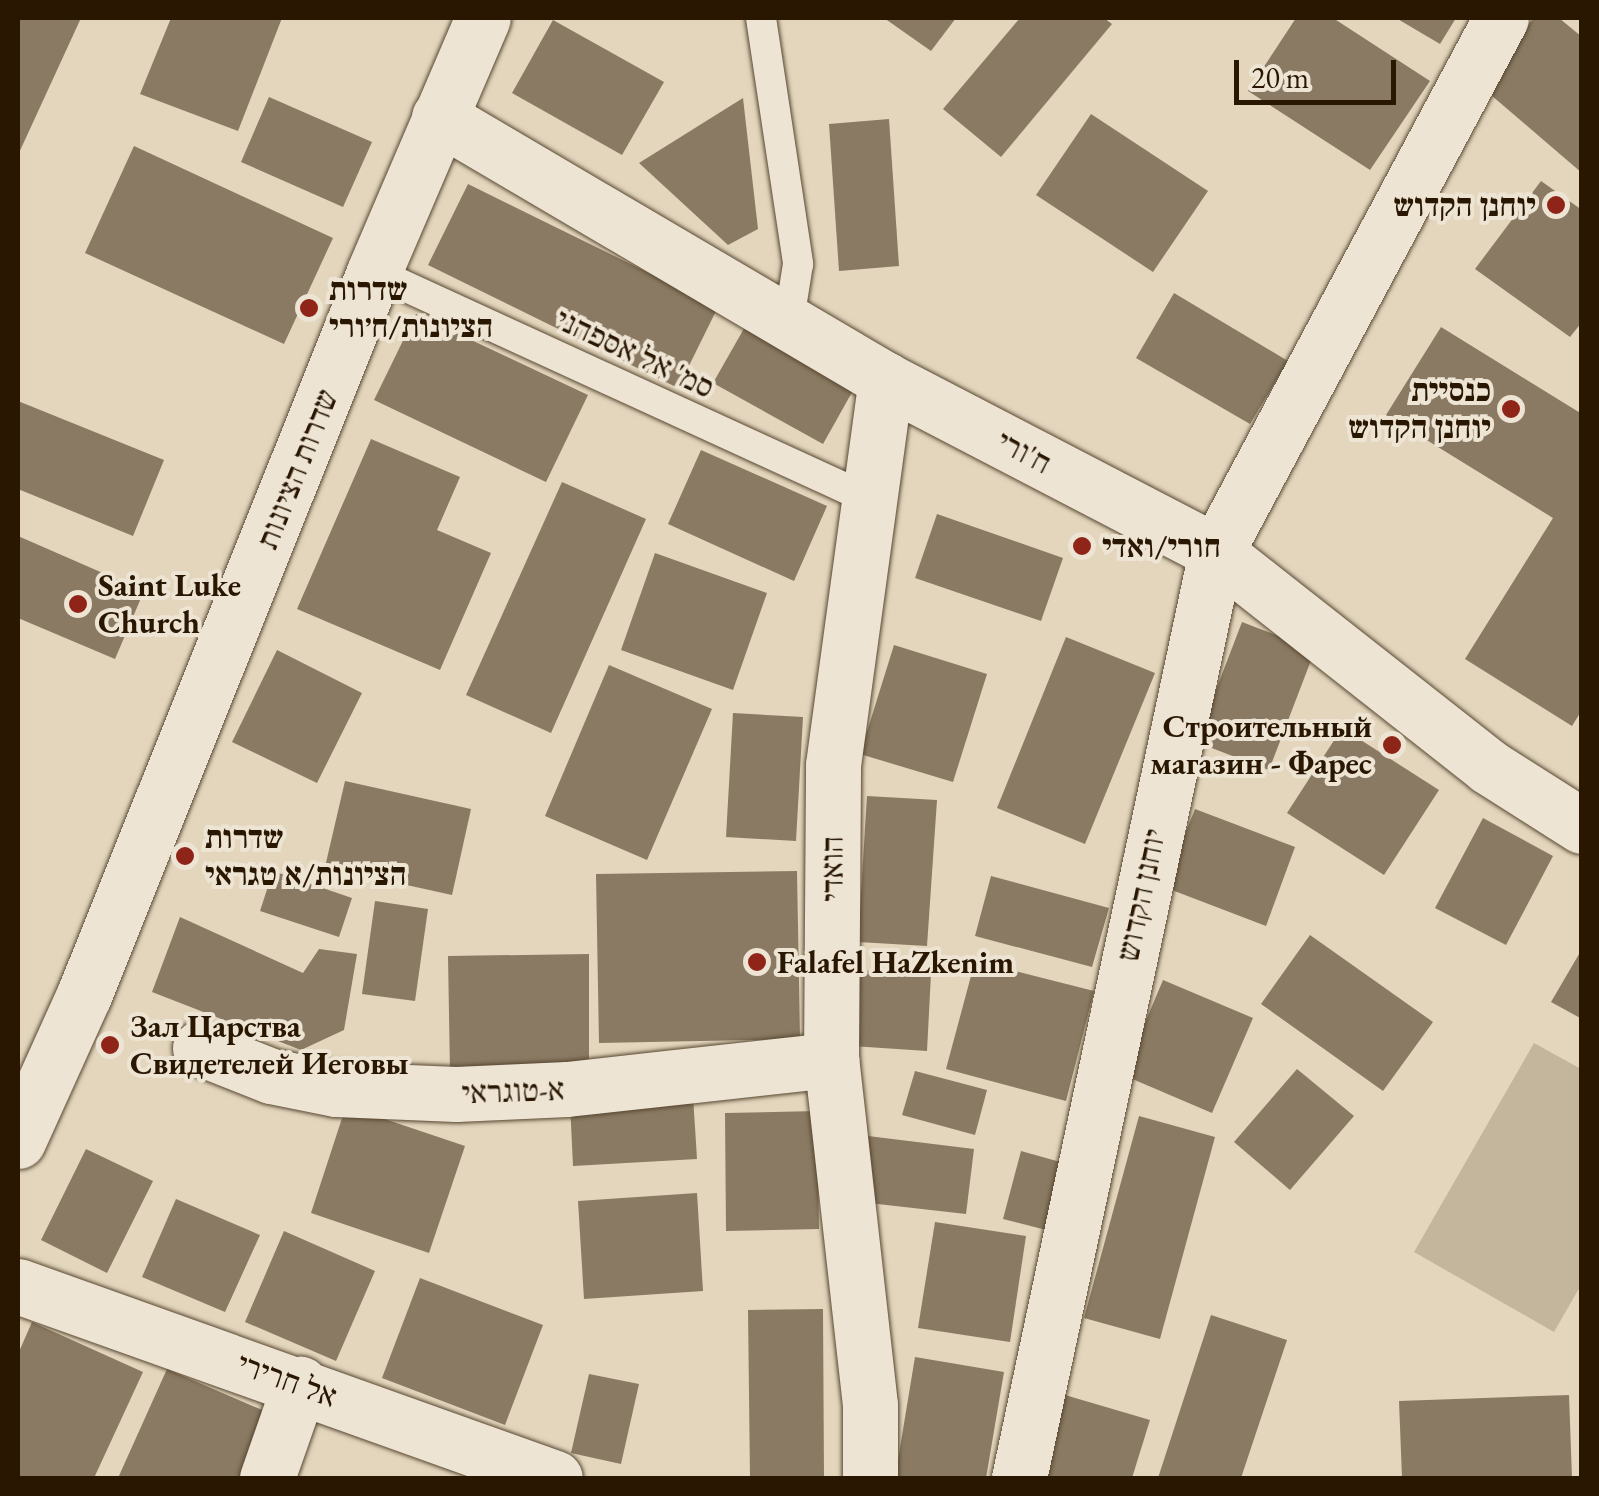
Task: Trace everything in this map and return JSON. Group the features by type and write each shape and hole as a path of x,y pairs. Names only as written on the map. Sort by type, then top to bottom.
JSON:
{"street":[{"name":"שדרות הציונות","path":"18,1141 84,995 374,272 483,18"},
{"name":"יוחנן הקדוש","path":"1019,1478 1216,552 1501,18"},
{"name":"ח'ורי","path":"439,117 886,380 1216,552 1489,767 1582,826"},
{"name":"הואדי","path":"870,1478 870,1405 831,1060 833,766 886,380"},
{"name":"א-טוגראי","path":"200,1048 271,1076 336,1089 456,1094 566,1089 831,1060"},
{"name":"אל חרירי","path":"18,1286 300,1384 458,1460 554,1478"},
{"path":"267,1478 300,1384"}],"lane":[{"path":"761,18 798,264 789,320"},
{"name":"סמ' אל אספהני","path":"374,272 867,498"}],"shaded area":[{"path":"1534,1043 1581,1069 1581,1285 1554,1332 1414,1252"}],"building":[{"path":"18,18 81,18 18,155"},
{"path":"171,18 282,18 238,131 140,94"},
{"path":"884,18 956,18 931,51"},
{"path":"1020,18 1104,18 1112,24 1001,157 943,109"},
{"path":"1296,18 1333,18 1430,81 1370,170 1248,91"},
{"path":"1396,18 1456,18 1440,44"},
{"path":"1534,18 1559,18 1582,37 1582,173 1477,83"},
{"path":"553,20 664,82 622,155 512,93"},
{"path":"269,97 372,142 343,207 241,162"},
{"path":"743,98 758,229 728,245 639,163"},
{"path":"1091,114 1208,191 1153,272 1036,195"},
{"path":"889,119 899,266 839,271 829,124"},
{"path":"134,146 333,238 284,344 85,253"},
{"path":"1541,181 1582,210 1582,322 1570,337 1475,269"},
{"path":"468,184 718,307 678,388 428,265"},
{"path":"1174,293 1288,361 1250,424 1136,358"},
{"path":"416,314 588,395 546,482 374,400"},
{"path":"746,325 855,387 823,444 713,383"},
{"path":"1441,327 1582,414 1582,710 1572,726 1465,659 1553,518 1386,415"},
{"path":"18,401 164,460 133,536 18,489"},
{"path":"371,439 460,477 437,530 491,553 440,670 297,609"},
{"path":"701,450 827,506 794,581 668,524"},
{"path":"562,482 646,519 551,733 466,695"},
{"path":"937,514 1063,558 1041,621 915,578"},
{"name":"Saint Luke Church","path":"18,536 144,591 115,659 18,618"},
{"path":"655,553 767,593 733,690 621,650"},
{"path":"1242,622 1315,650 1269,770 1196,742"},
{"path":"1066,637 1155,673 1085,844 997,808"},
{"path":"894,645 987,674 953,782 860,754"},
{"path":"277,650 362,693 317,783 232,742"},
{"path":"609,665 712,709 647,860 545,816"},
{"path":"733,713 803,717 796,841 726,837"},
{"path":"1342,728 1439,790 1384,875 1287,813"},
{"path":"345,781 471,809 452,895 325,867"},
{"path":"867,796 937,800 927,946 858,942"},
{"path":"1195,809 1295,847 1266,926 1164,887"},
{"path":"1483,818 1553,856 1506,945 1435,908"},
{"path":"273,871 352,898 339,937 260,911"},
{"path":"797,871 800,1039 599,1043 596,874"},
{"path":"991,876 1109,908 1092,967 975,936"},
{"path":"375,901 428,909 415,1001 362,994"},
{"path":"180,917 303,973 319,949 357,954 344,1030 301,1050 152,992"},
{"path":"1310,935 1433,1022 1383,1091 1261,1004"},
{"path":"1582,949 1582,1019 1551,1002"},
{"path":"589,954 589,1071 450,1072 448,956"},
{"path":"975,961 1094,991 1066,1101 946,1069"},
{"path":"857,970 931,974 927,1051 852,1046"},
{"path":"1163,980 1253,1018 1212,1113 1123,1075"},
{"path":"1297,1069 1354,1116 1290,1190 1234,1142"},
{"path":"915,1071 987,1090 975,1135 902,1115"},
{"path":"693,1096 697,1159 573,1166 570,1103"},
{"path":"346,1106 465,1146 429,1253 311,1213"},
{"path":"817,1111 819,1229 726,1231 725,1113"},
{"path":"1139,1116 1215,1137 1160,1339 1084,1318"},
{"path":"868,1136 974,1149 966,1214 860,1202"},
{"path":"86,1149 153,1181 107,1273 41,1240"},
{"path":"1021,1151 1071,1165 1054,1232 1003,1219"},
{"path":"697,1193 703,1291 584,1299 578,1201"},
{"path":"176,1199 260,1235 225,1312 142,1277"},
{"path":"935,1222 1026,1236 1010,1342 918,1328"},
{"path":"284,1231 375,1271 336,1361 245,1322"},
{"path":"420,1278 543,1325 505,1425 382,1378"},
{"path":"823,1309 824,1478 750,1478 748,1310"},
{"path":"1211,1315 1287,1340 1241,1478 1158,1478"},
{"path":"32,1322 143,1372 94,1478 18,1478 18,1354"},
{"path":"915,1357 1004,1372 986,1478 895,1478"},
{"path":"167,1369 269,1413 240,1478 118,1478"},
{"path":"589,1374 639,1384 621,1464 571,1453"},
{"path":"1065,1395 1150,1420 1132,1478 1041,1477"},
{"path":"1569,1395 1572,1478 1402,1478 1399,1401"}],"place":[{"name":"יוחנן הקדוש","path":"1556,205"},
{"name":"שדרות הציונות/ח׳ורי","path":"309,308"},
{"name":"כנסיית יוחנן הקדוש","path":"1511,409"},
{"name":"חורי/ואדי","path":"1082,546"},
{"name":"Saint Luke Church","path":"78,604"},
{"name":"Строительный магазин - Фарес","path":"1392,745"},
{"name":"שדרות הציונות/א טגראי","path":"185,856"},
{"name":"Falafel HaZkenim","path":"757,962"},
{"name":"Зал Царства Свидетелей Иеговы","path":"110,1045"}]}
